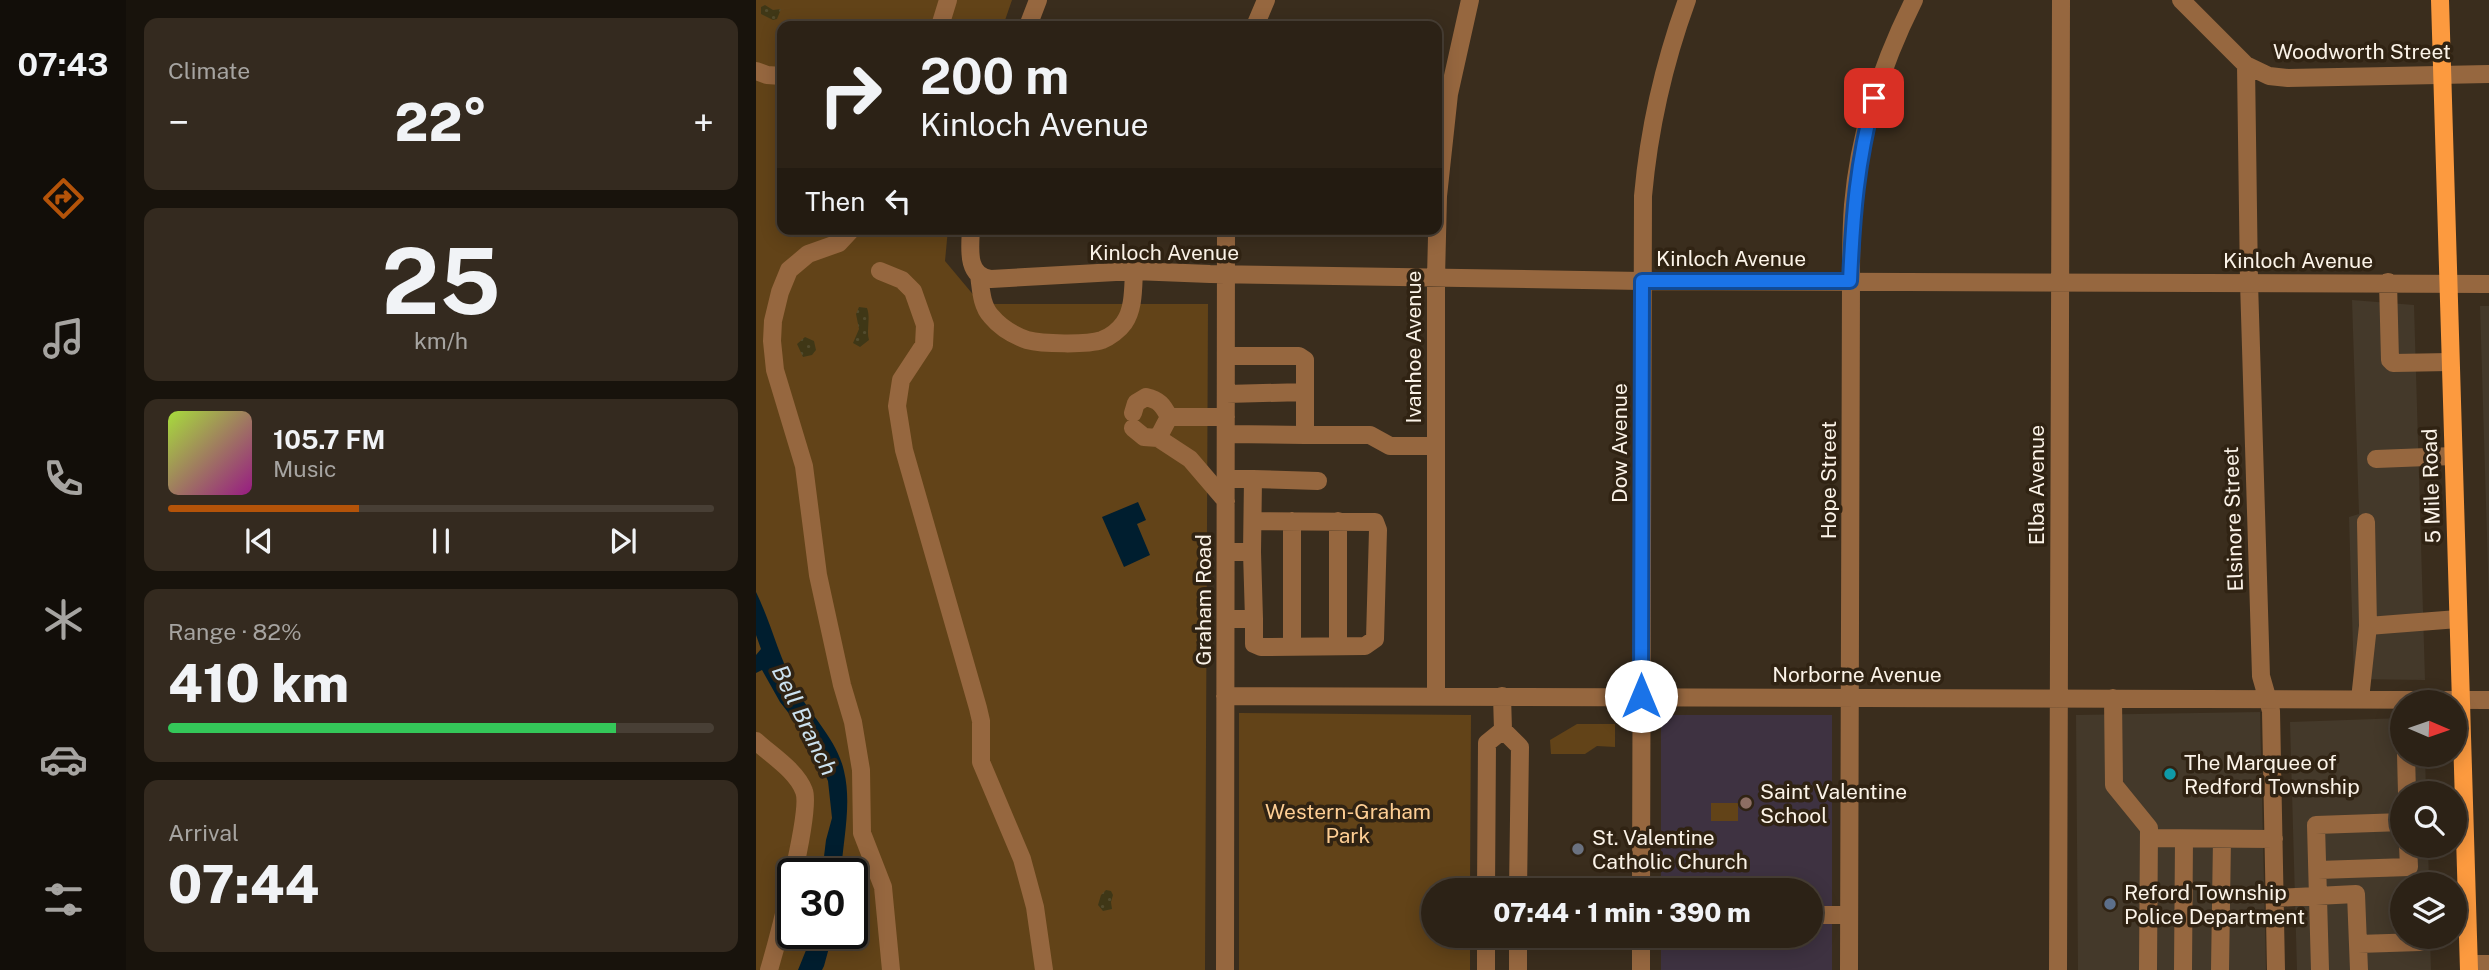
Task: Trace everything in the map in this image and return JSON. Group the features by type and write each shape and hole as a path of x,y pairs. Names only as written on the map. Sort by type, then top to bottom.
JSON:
{"main road":[{"name":"5 Mile Road","path":"2440,0 2461,690"},
{"name":"5 Mile Road","path":"2462,858 2469,967"}],"street":[{"path":"942,21 948,0"},
{"path":"1030,21 1038,0"},
{"path":"1257,21 1266,0"},
{"name":"Ivanhoe Avenue","path":"1442,143 1449,94 1470,0"},
{"name":"Dow Avenue","path":"1641,878 1643,195 1651,131 1671,48 1687,0"},
{"name":"Hope Street","path":"1849,970 1850,281 1853,205 1866,129 1882,73 1913,0"},
{"name":"Elba Avenue","path":"2057,970 2061,0"},
{"name":"Woodworth Street","path":"2180,0 2246,65 2269,76 2288,78 2489,74"},
{"name":"Elsinore Street","path":"2246,65 2249,282 2261,676 2271,711 2276,970"},
{"path":"756,71 777,76"},
{"path":"846,235 839,243 808,254 789,270 773,321 772,341 775,370 804,466 818,575 855,732 861,770 862,833 883,887 891,970"},
{"path":"971,235 970,257 989,314 1004,329 1027,340 1058,344 1102,340 1117,331 1126,321 1131,306 1134,271"},
{"name":"Graham Road","path":"1225,970 1226,235"},
{"name":"Ivanhoe Avenue","path":"1436,697 1438,235"},
{"path":"880,271 902,280 913,291 925,324 923,345 901,380 897,406 904,450 978,708 981,721 981,762 1022,859 1035,907 1044,970"},
{"name":"Kinloch Avenue","path":"977,273 983,278 991,279 1134,271 1226,275 1642,281 2489,284"},
{"path":"2388,282 2390,360 2393,363 2450,362"},
{"path":"1226,356 1299,356 1305,360 1305,435"},
{"path":"1226,394 1305,392"},
{"path":"1169,417 1157,400 1146,397 1136,403 1133,420 1144,438 1158,438 1190,459 1226,501"},
{"path":"1169,417 1305,435 1370,435 1390,446 1435,446"},
{"path":"1158,438 1169,417"},
{"path":"2376,459 2453,456"},
{"path":"1226,479 1318,481"},
{"path":"1253,479 1252,552 1254,644 1261,647 1365,646 1375,639 1378,530 1375,522 1253,521"},
{"path":"1292,521 1292,647"},
{"path":"1338,521 1338,646"},
{"path":"2360,699 2368,626 2366,522"},
{"path":"1226,552 1252,552"},
{"path":"1226,619 1254,619"},
{"path":"2368,626 2458,619"},
{"name":"Norborne Avenue","path":"1225,696 1849,696 2390,700"},
{"path":"1502,696 1503,730 1520,747 1518,878"},
{"path":"2113,698 2114,785 2150,828 2148,970"},
{"name":"Norborne Avenue","path":"2468,700 2489,699"},
{"path":"1486,878 1487,743 1503,730"},
{"path":"756,741 800,781 806,794 802,827 769,970"},
{"path":"2320,970 2316,825 2390,822"},
{"path":"2149,838 2274,839"},
{"path":"2183,970 2184,839"},
{"path":"2220,970 2221,839"},
{"path":"2318,870 2409,867 2409,858"},
{"path":"2276,898 2356,894 2358,970"},
{"path":"1823,915 1849,915"},
{"path":"2358,944 2390,943"},
{"path":"1486,948 1486,970"},
{"path":"1518,948 1518,970"},
{"path":"1641,948 1641,970"},
{"path":"2469,967 2489,964"}],"shaded area":[{"path":"2352,300 2414,305 2425,680 2354,679 2349,517 2359,514"},
{"path":"2480,306 2489,306 2489,602"},
{"path":"2260,712 2266,970 2078,970 2076,715"},
{"name":"Saint Valentine School","path":"1661,715 1832,715 1832,970 1661,970 1661,948 1823,948 1823,878 1661,878"},
{"path":"2390,718 2390,767 2425,767 2426,781 2390,781 2390,858 2428,858 2429,872 2390,872 2390,949 2430,949 2431,970 2297,970 2290,722"}],"green space":[{"path":"756,0 1012,0 1005,21 777,21 777,235 947,235 945,261 981,304 1208,304 1205,970 756,970"},
{"name":"Western-Graham Park","path":"1239,713 1471,715 1470,878 1421,878 1421,948 1470,948 1470,970 1239,970"},
{"path":"1577,724 1615,724 1615,747 1597,746 1585,754 1551,754 1550,740"},
{"path":"1711,803 1738,803 1738,821 1711,821"}],"sand":[{"path":"765,5 773,10 781,9 777,19 773,20 761,14 761,7"},
{"path":"859,307 867,308 869,316 869,340 860,347 853,343 859,329 856,314"},
{"path":"805,337 814,341 816,350 812,355 803,357 797,344"},
{"path":"1106,890 1113,895 1112,909 1103,911 1098,905"}],"water":[{"path":"1138,502 1146,520 1137,524 1150,555 1124,567 1102,517"},
{"name":"Bell Branch","path":"756,592 795,687 836,748 844,771 847,796 842,858 824,858 832,818 828,781 808,738 780,702 762,670 756,673 756,655 761,649 756,635"},
{"path":"807,949 829,949 822,970 798,970"}],"place":[{"name":"The Marquee of Redford Township","path":"2170,774"},
{"name":"Saint Valentine School","path":"1746,803"},
{"name":"St. Valentine Catholic Church","path":"1578,849"},
{"name":"Reford Township Police Department","path":"2110,904"}],"route":[{"path":"1641,696 1642,281 1850,281 1853,205 1860,156 1874,98"}]}
